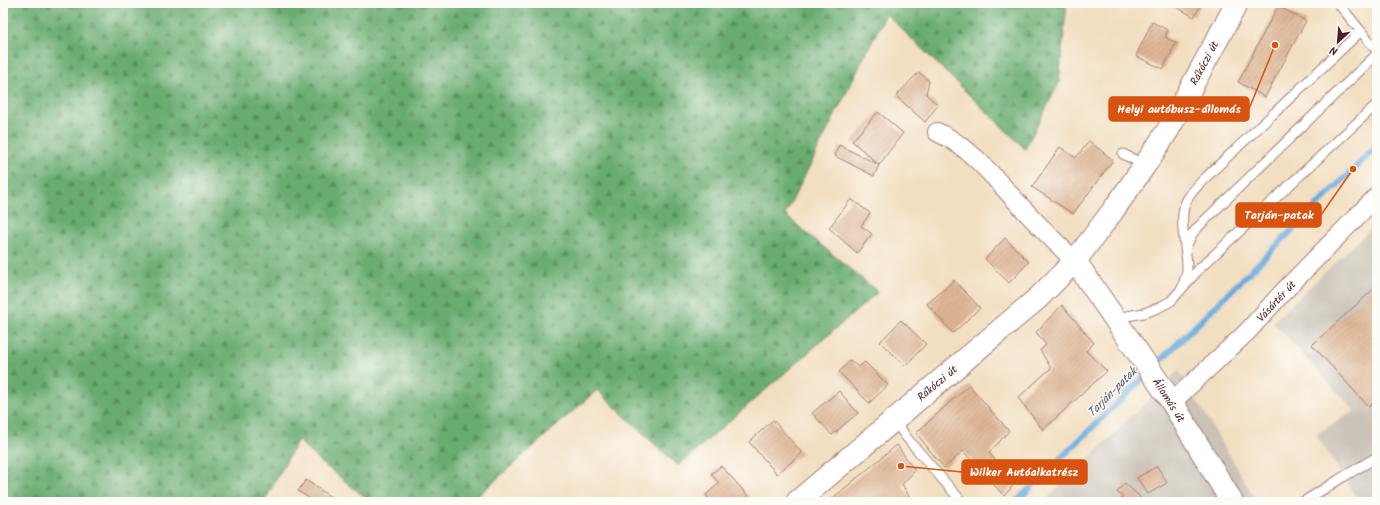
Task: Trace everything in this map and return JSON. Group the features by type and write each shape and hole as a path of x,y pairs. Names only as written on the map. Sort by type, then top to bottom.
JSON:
{"main road":[{"name":"Rákóczi út","path":"797,502 1038,298 1075,261 1112,212 1168,130 1237,3"},
{"name":"Állomás út","path":"1075,261 1172,402 1232,502"}],"street":[{"path":"938,132 951,138 977,159 1048,236 1075,261"},
{"name":"Vásártér út","path":"1172,402 1247,332 1284,291 1377,196"}],"lane":[{"path":"1338,3 1377,51"},
{"path":"1180,292 1187,272 1183,212 1186,202 1191,194 1202,181 1361,32"},
{"path":"1186,248 1192,234 1201,224 1377,54"},
{"path":"1113,318 1144,313 1171,301 1200,268 1377,104"},
{"path":"1123,154 1145,165"},
{"path":"894,420 907,438 962,502"},
{"path":"1303,502 1377,457"}],"shaded area":[{"path":"1377,223 1377,502 1359,502 1316,434 1355,411 1273,322"},
{"path":"1179,370 1257,502 1044,502"}],"green space":[{"path":"3,3 1067,3 1059,83 1025,149 886,14 785,215 878,292 678,466 597,390 471,502 371,502 322,463 298,440 264,502 3,502"}],"building":[{"path":"1169,3 1202,3 1194,17"},
{"path":"1278,6 1306,21 1265,97 1238,82"},
{"path":"1152,22 1168,30 1165,37 1176,43 1163,69 1136,56"},
{"path":"919,72 929,81 926,94 938,105 925,122 896,96"},
{"path":"878,112 903,133 879,165 852,141"},
{"path":"1089,141 1113,160 1073,214 1032,187 1060,147 1076,158"},
{"path":"839,145 879,165 874,176 835,156"},
{"path":"851,199 870,213 861,226 872,234 857,253 829,228"},
{"path":"1005,238 1029,262 1009,283 985,259"},
{"path":"954,280 980,308 953,333 927,304"},
{"path":"1377,286 1377,399 1369,407 1312,345"},
{"path":"1062,305 1094,343 1086,351 1107,371 1043,430 1018,398 1051,368 1040,350 1046,345 1036,332"},
{"path":"901,320 926,344 905,366 880,342"},
{"path":"850,360 858,367 865,362 888,385 869,403 839,372"},
{"path":"969,385 1009,431 989,453 1015,483 1004,496 963,451 944,468 916,433"},
{"path":"839,391 858,413 832,435 812,413"},
{"path":"773,420 802,453 777,474 749,442"},
{"path":"897,445 915,471 902,484 912,502 828,502"},
{"path":"721,466 753,501 752,502 712,502 706,495 719,483 711,474"},
{"path":"1157,466 1167,483 1148,494 1137,478"},
{"path":"306,480 338,502 306,502 309,498 298,491"},
{"path":"1125,483 1140,497 1137,502 1119,502 1123,497 1117,492"}],"waterway":[{"name":"Tarján-patak","path":"1154,367 1377,146"},
{"name":"Tarján-patak","path":"1016,502 1147,374"}],"place":[{"name":"Helyi autóbusz-állomás","path":"1275,45"},
{"name":"Tarján-patak","path":"1353,169"},
{"name":"Wilker Autóalkatrész","path":"901,466"}]}
